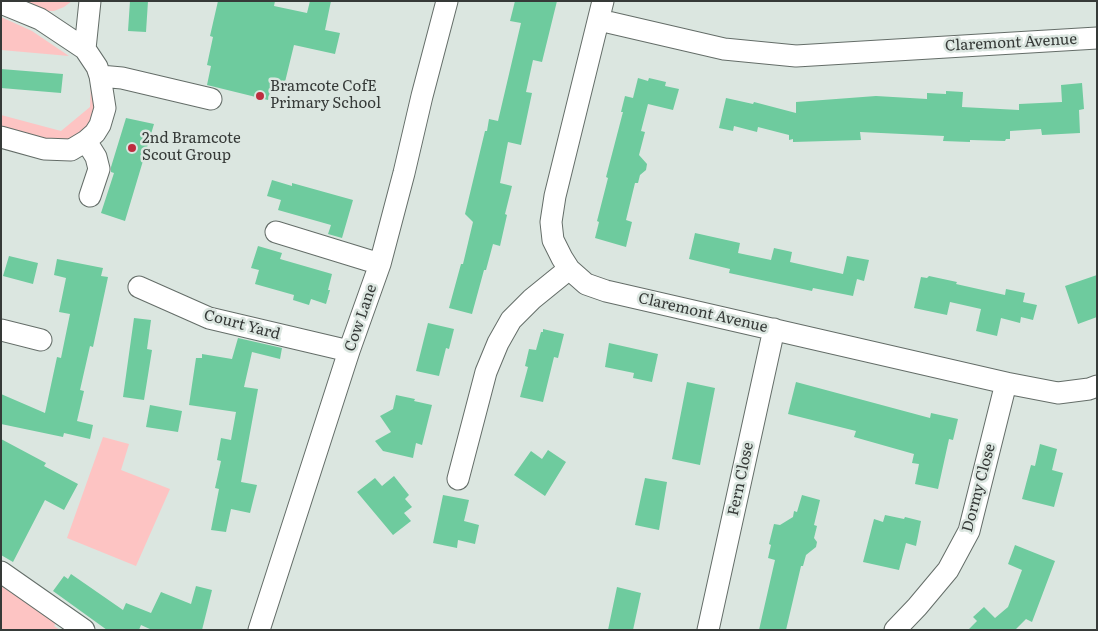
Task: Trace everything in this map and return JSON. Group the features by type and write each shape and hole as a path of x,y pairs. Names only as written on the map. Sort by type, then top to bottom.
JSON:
{"street":[{"path":"85,49 90,1"},
{"name":"Cow Lane","path":"259,630 349,351 380,264 448,1"},
{"path":"1,3 40,19 85,49 97,67 104,98 103,117 95,133 71,150 54,150 1,137"},
{"name":"Claremont Avenue","path":"1097,38 796,56 724,49 601,10 555,196 551,222 553,240 569,269 586,284 606,291 1006,383 1058,393 1089,389 1097,386"},
{"path":"100,76 122,78 211,99"},
{"path":"86,141 96,157 99,169 90,196"},
{"path":"276,232 380,264"},
{"path":"458,479 486,372 498,343 512,320 532,300 569,269"},
{"name":"Court Yard","path":"139,287 209,318 349,351"},
{"name":"Fern Close","path":"708,630 774,329"},
{"path":"1,330 41,340"},
{"name":"Dormy Close","path":"895,630 948,570 969,532 1006,383"},
{"path":"1,572 84,630"}],"shaded area":[{"path":"17,1 72,1 54,11 46,11"},
{"path":"1,17 32,31 69,56 1,50"},
{"path":"91,81 98,107 87,129 63,142 1,129 1,115 61,131 90,107"},
{"path":"103,437 129,444 121,470 170,489 136,566 67,538"},
{"path":"1,586 57,622 54,626 60,630 1,630"}],"building":[{"path":"130,1 148,1 146,32 128,31"},
{"path":"218,1 275,1 274,6 307,13 310,1 331,1 325,30 340,33 335,54 294,45 285,82 273,79 268,100 207,85 211,66 207,65 213,37 210,36"},
{"path":"515,1 557,1 542,62 533,60 526,92 532,93 521,145 508,142 500,183 512,186 505,214 507,215 500,246 493,244 472,314 449,308 461,264 463,264 473,222 465,214 485,131 487,131 489,119 498,121 521,23 510,21"},
{"path":"1,69 63,74 61,93 1,88"},
{"path":"638,78 648,81 649,78 666,82 665,86 679,89 673,110 648,104 641,131 645,132 639,155 647,164 646,170 640,175 638,183 635,183 626,220 632,222 626,247 595,238 599,222 597,221 608,178 606,177 623,112 621,112 625,96 633,98"},
{"path":"1082,83 1084,109 1079,110 1080,133 1042,135 1041,129 1010,131 1010,139 1005,141 970,140 970,142 943,141 944,136 860,132 861,140 793,142 793,139 789,140 789,135 758,127 757,132 734,126 733,131 719,128 726,98 753,104 754,102 796,113 796,102 876,96 927,99 927,93 946,94 946,91 963,92 962,107 1019,110 1019,104 1062,102 1061,85"},
{"name":"2nd Bramcote Scout Group","path":"126,118 154,124 125,221 101,213 114,173 111,172 111,167"},
{"path":"272,180 292,186 292,183 353,200 342,238 328,234 331,225 278,210 281,200 267,196"},
{"path":"695,233 740,243 738,253 771,260 774,248 792,252 790,262 843,274 847,256 869,260 864,281 857,279 853,296 813,288 812,291 729,273 730,269 689,259"},
{"path":"258,246 282,253 280,259 332,274 326,304 311,299 309,305 293,300 294,295 255,284 259,270 251,268"},
{"path":"9,256 38,263 33,284 3,276"},
{"path":"57,259 103,268 101,276 108,277 93,347 90,346 80,390 84,391 77,421 93,425 90,439 64,433 63,437 1,424 1,394 45,413 57,357 61,358 70,314 59,312 66,278 54,275"},
{"path":"1097,275 1097,317 1078,324 1065,286"},
{"path":"929,276 1005,295 1006,289 1025,293 1023,302 1037,305 1033,320 1021,317 1020,323 1001,318 997,336 976,331 981,309 950,302 947,315 914,308 921,277 927,278"},
{"path":"134,318 151,320 147,349 152,350 144,400 123,397"},
{"path":"428,323 454,329 449,349 446,348 439,376 416,371"},
{"path":"543,329 564,334 558,358 554,357 543,402 520,397 528,367 525,366 529,349 536,350"},
{"path":"238,338 282,348 280,359 252,352 244,387 258,389 241,482 257,485 250,513 231,509 226,532 211,530 219,489 215,488 221,461 217,460 221,438 231,440 236,412 189,405 196,358 202,358 202,354 232,359"},
{"path":"609,343 658,354 652,382 633,378 634,373 605,367"},
{"path":"687,382 715,388 700,465 672,459"},
{"path":"796,382 930,418 931,413 958,419 953,440 949,439 938,489 915,484 919,464 912,463 914,454 854,437 856,431 788,414"},
{"path":"396,395 432,405 422,445 416,443 413,458 383,451 375,441 391,432 380,416 393,409"},
{"path":"150,405 182,411 178,432 146,427"},
{"path":"1,439 46,463 44,466 78,484 64,510 45,500 13,562 1,555"},
{"path":"1040,444 1057,449 1052,470 1063,473 1054,507 1022,499 1031,465 1035,466"},
{"path":"548,450 566,462 545,496 514,475 531,451 542,459"},
{"path":"394,476 409,495 405,499 412,507 404,513 411,521 393,535 357,492 375,478 382,486"},
{"path":"645,478 667,482 659,530 635,525"},
{"path":"443,495 469,500 464,521 479,525 475,544 458,540 457,548 433,543"},
{"path":"802,495 820,500 814,525 817,526 814,538 817,542 816,547 806,555 803,566 801,566 786,630 759,630 775,560 768,558 774,524 780,525 793,517 794,511 797,512"},
{"path":"885,515 921,521 916,546 906,543 899,570 863,562 874,519 883,522"},
{"path":"1015,545 1055,561 1032,622 1026,619 1015,630 968,630 977,621 973,617 984,607 995,618 1008,607 1022,570 1008,564"},
{"path":"71,574 123,610 126,603 151,613 161,592 191,604 196,586 212,590 202,630 152,630 141,625 139,630 107,630 53,591 64,576 68,579"},
{"path":"617,587 641,593 633,630 608,630"}],"place":[{"name":"Bramcote CofE Primary School","path":"260,96"},
{"name":"2nd Bramcote Scout Group","path":"132,148"}]}
